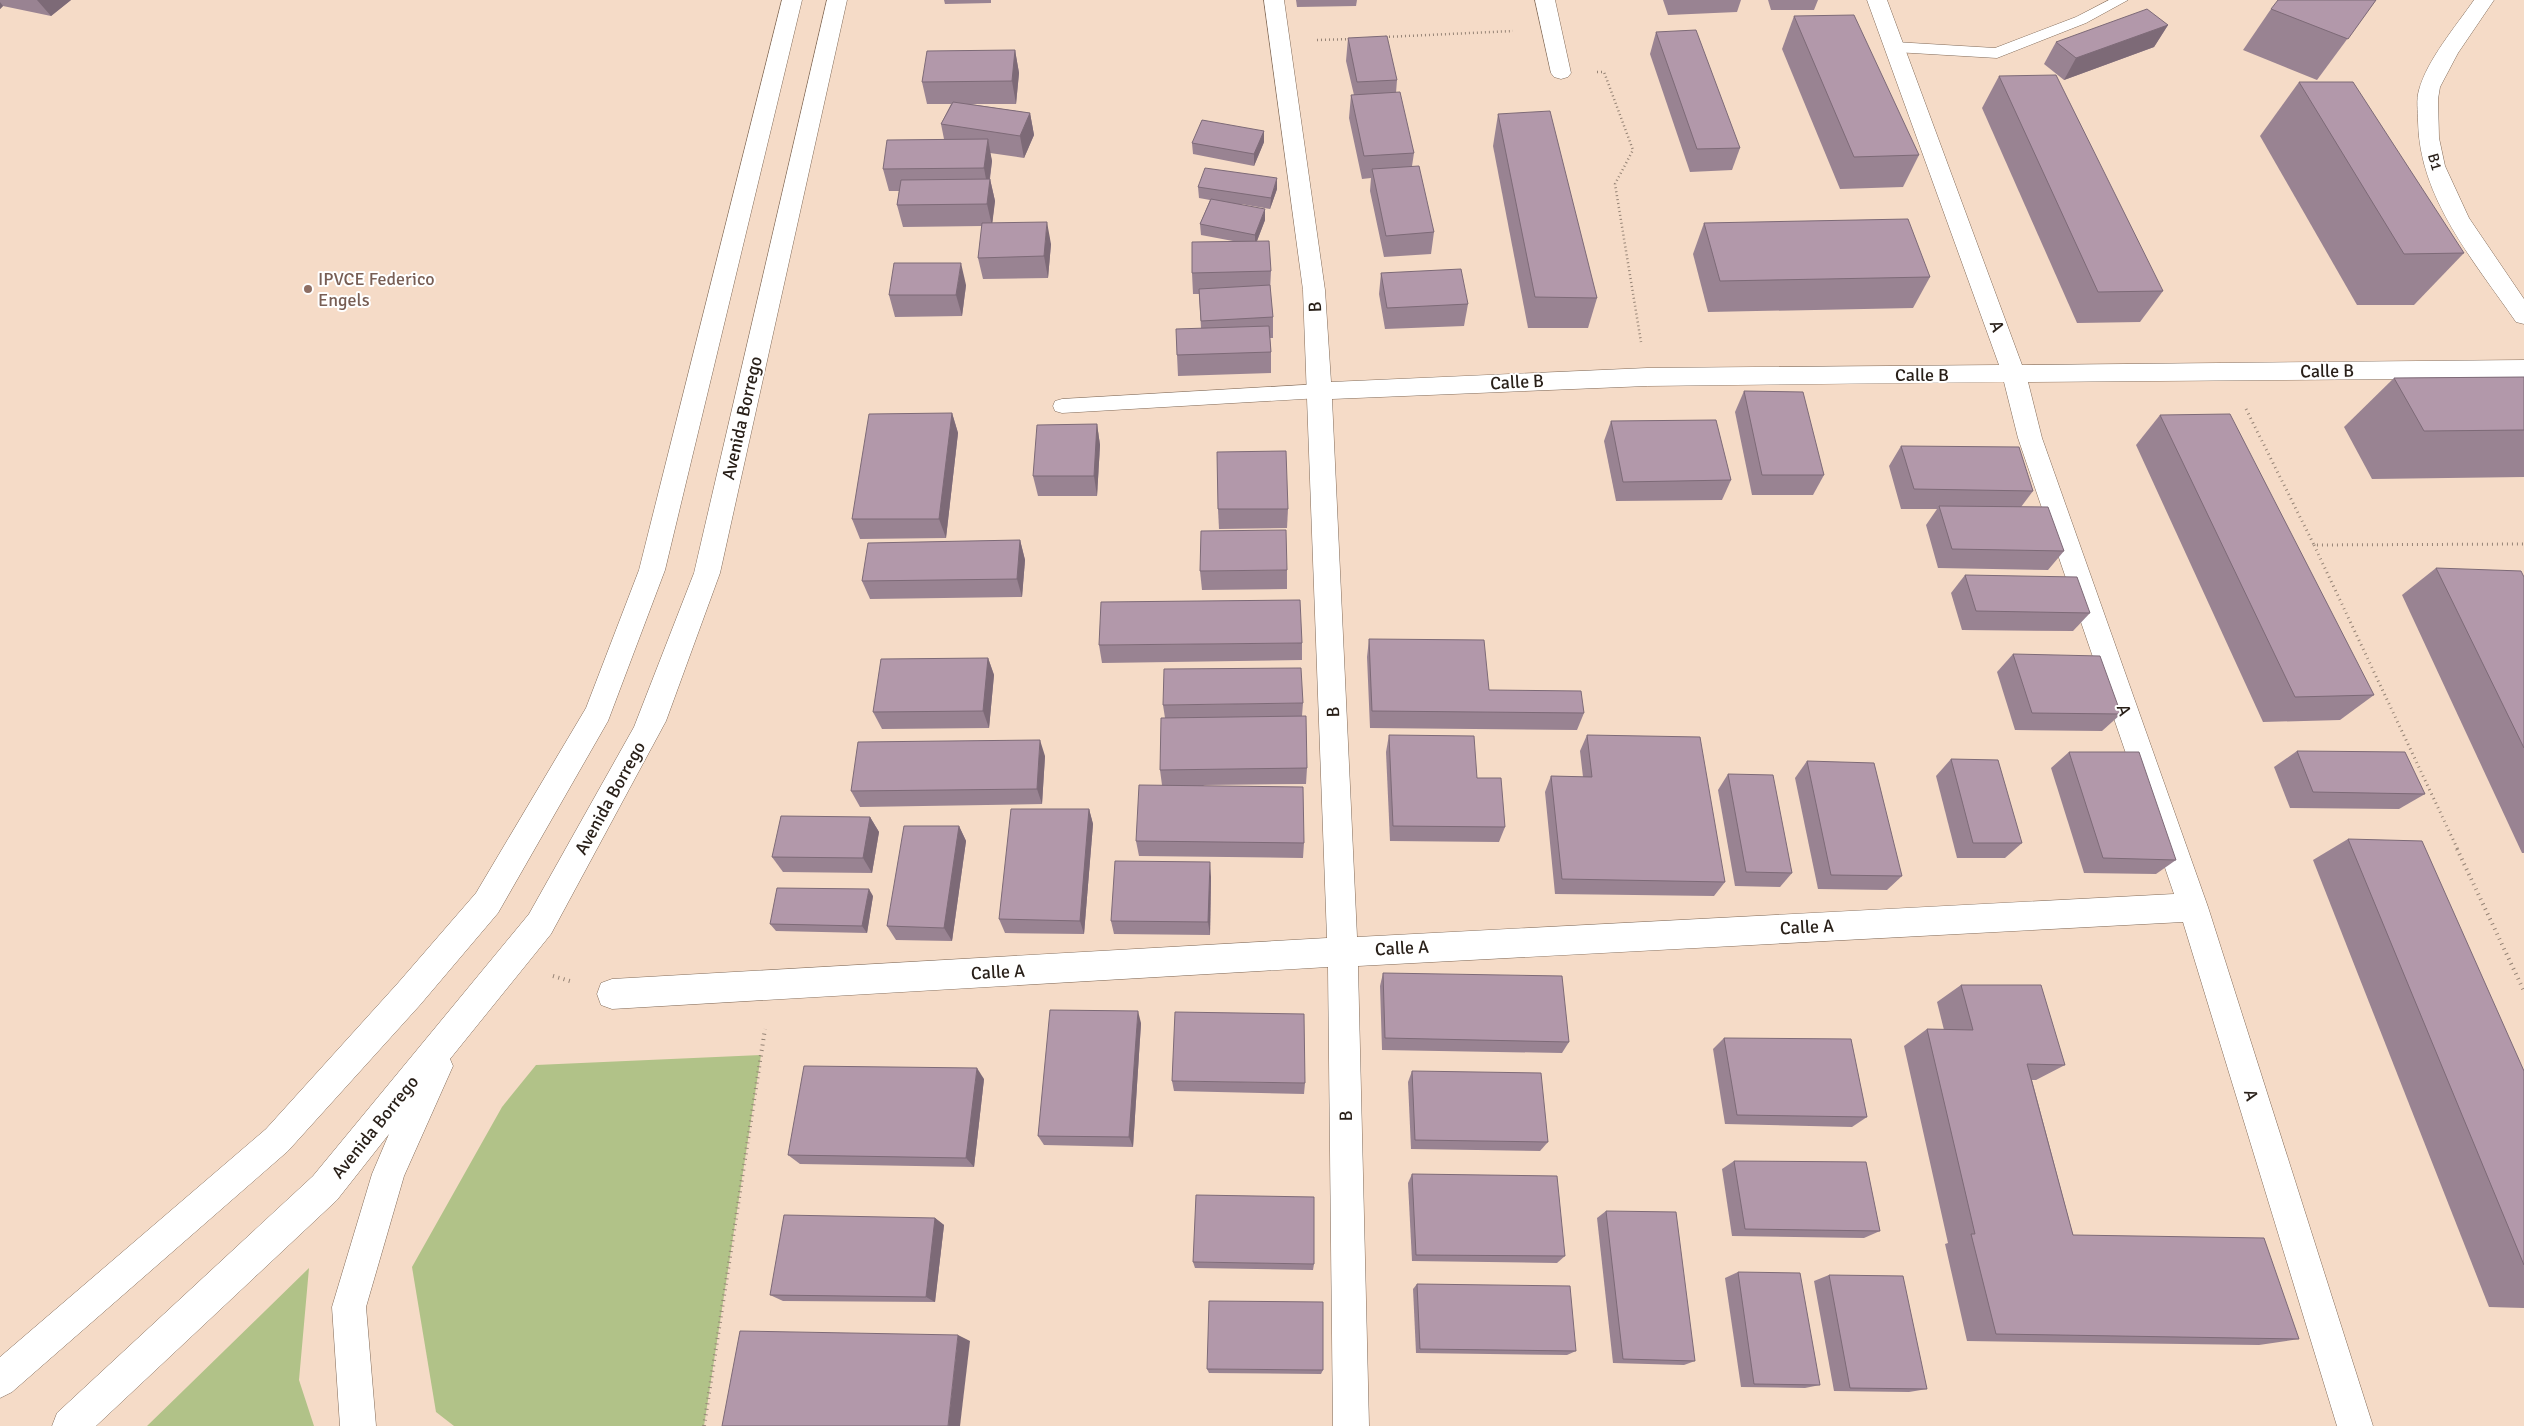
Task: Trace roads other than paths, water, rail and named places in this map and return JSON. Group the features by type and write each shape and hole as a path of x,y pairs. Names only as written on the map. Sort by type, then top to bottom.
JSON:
{"street":[{"path":"0,1380 277,1140 409,994 486,903 598,713 652,570 792,0"},
{"name":"Avenida Borrego","path":"70,1426 325,1188 540,924 652,721 707,573 837,0"},
{"name":"B","path":"1274,0 1314,290 1320,391 1343,952 1352,1426"},
{"path":"1545,0 1561,73"},
{"name":"A","path":"1877,0 2014,374 2030,438 2193,907 2355,1426"},
{"name":"B1","path":"2484,0 2445,58 2429,89 2426,129 2438,173 2453,210 2524,316"},
{"name":"Calle B","path":"1320,391 1647,377 2524,368"},
{"name":"Calle A","path":"612,994 1343,952 2193,907"},
{"path":"358,1426 349,1307 388,1174 451,1034"}],"lane":[{"path":"1895,47 1997,52 2081,20 2122,0"},
{"path":"1062,406 1320,391"}],"place":[{"name":"IPVCE Federico Engels","path":"308,289"}]}
